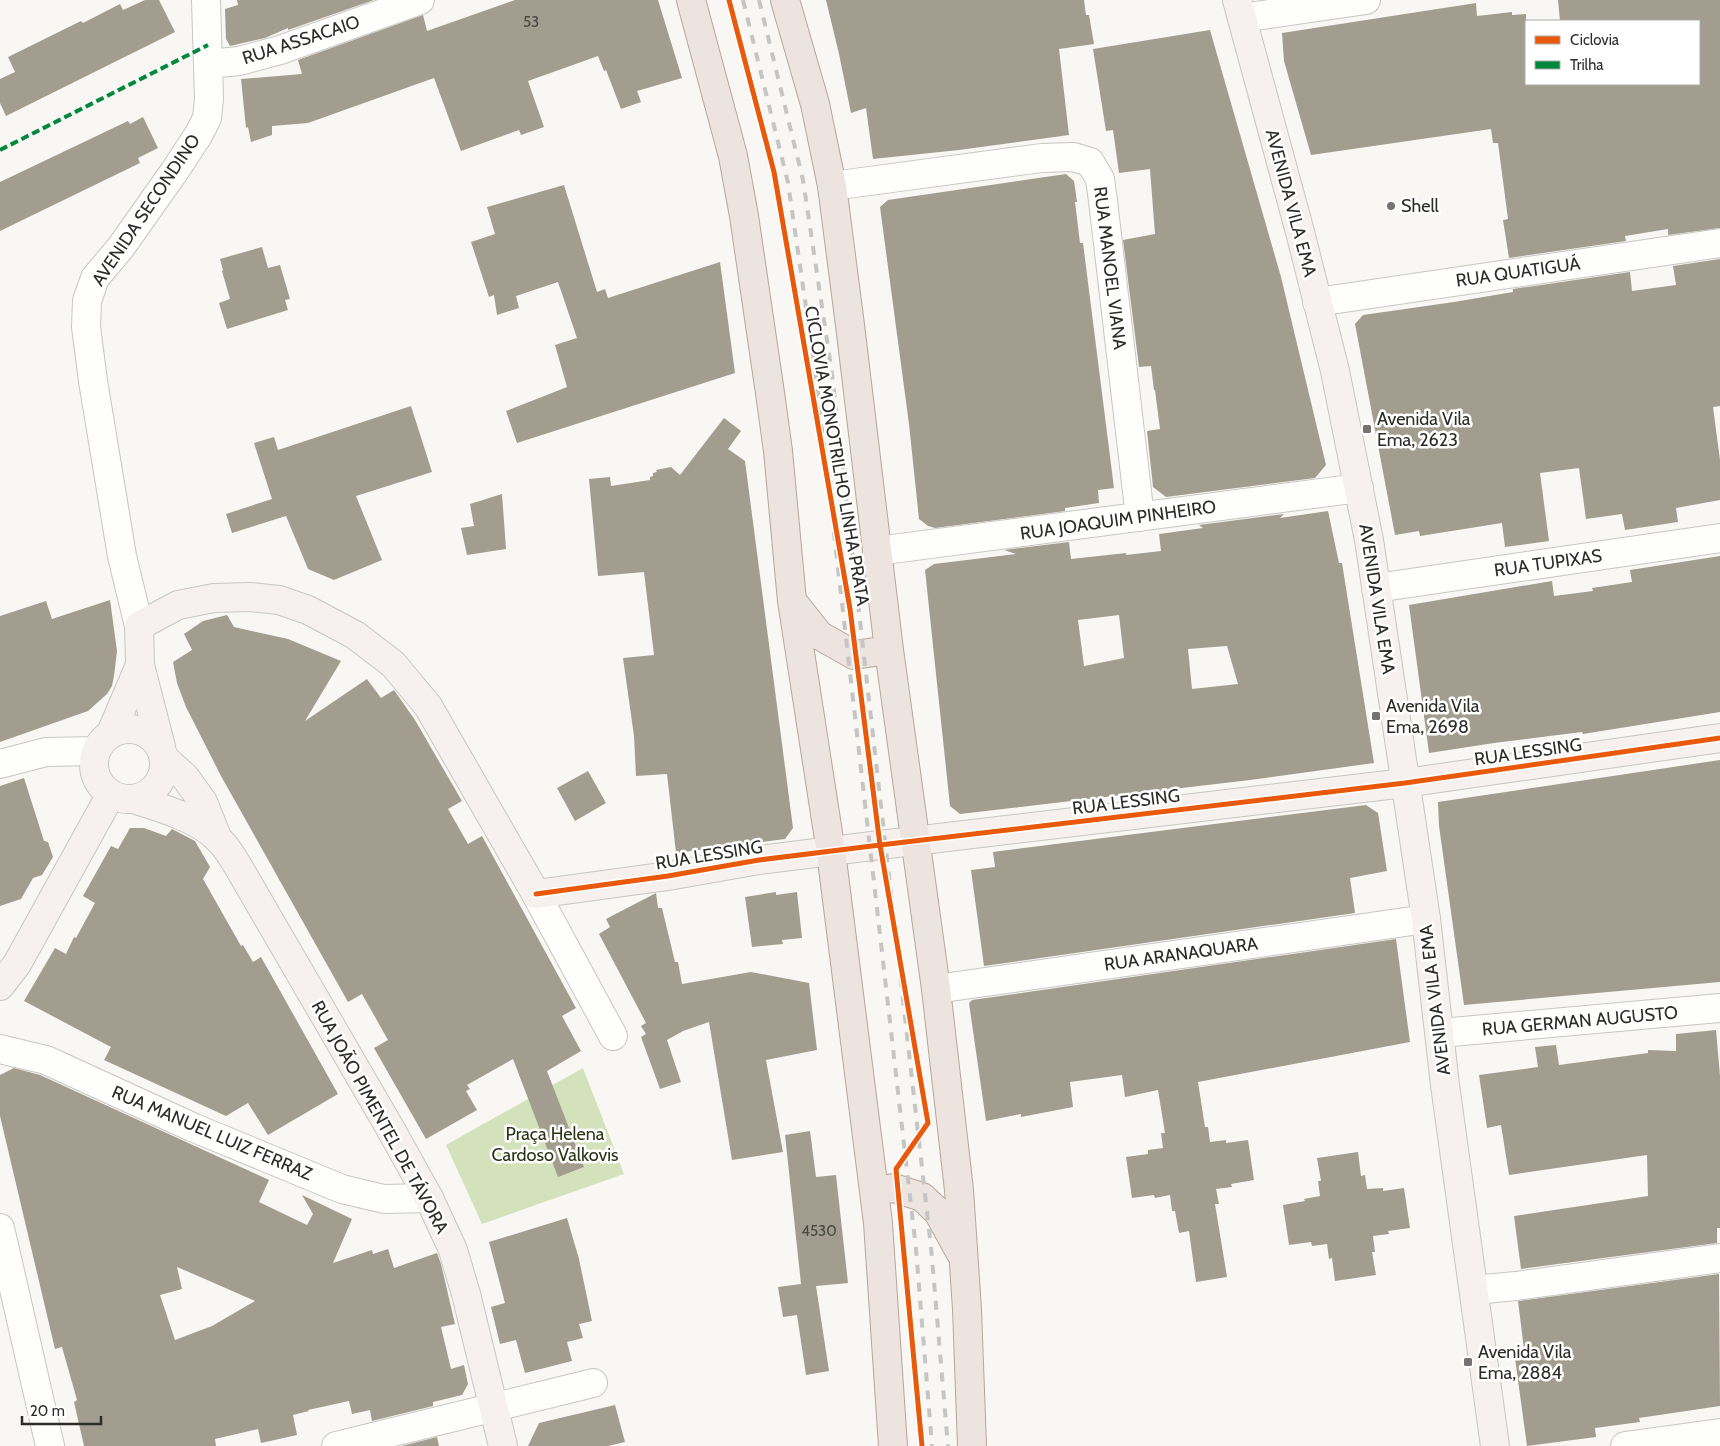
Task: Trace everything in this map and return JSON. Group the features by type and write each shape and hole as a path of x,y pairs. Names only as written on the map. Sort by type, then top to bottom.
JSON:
{"main road":[{"path":"691,0 733,156 744,216 778,451 792,601 831,852 878,1223 893,1446"},
{"path":"785,0 814,104 832,186 889,650 936,989 959,1190 972,1446"},
{"path":"792,601 819,635 854,655 889,650"},
{"path":"874,1191 894,1188 922,1197 938,1212 964,1260"}],"street":[{"name":"AVENIDA SECONDINO","path":"139,626 122,556 93,381 86,327 87,301 95,278 121,246 199,134 206,118 209,64 206,0"},
{"name":"RUA ASSACAIO","path":"209,64 240,61 280,50 420,0"},
{"path":"1240,9 1366,0"},
{"name":"AVENIDA VILA EMA","path":"1240,9 1335,371 1359,488 1426,920 1445,1085 1495,1446"},
{"name":"RUA MANOEL VIANA","path":"832,186 1042,158 1072,157 1090,162 1100,180 1103,200 1140,517"},
{"name":"RUA QUATIGUÁ","path":"1317,302 1720,243"},
{"name":"RUA JOAQUIM PINHEIRO","path":"877,551 1359,488"},
{"name":"RUA TUPIXAS","path":"1376,588 1720,538"},
{"path":"140,665 94,763 96,775 102,786 122,796 144,796 160,780 164,770 162,753 140,665 139,626 178,605 214,598 250,597 279,600 308,610 354,635 393,664 428,706 536,894 613,1036"},
{"path":"0,764 46,752 103,742 122,729 133,728 154,738 162,753"},
{"name":"RUA LESSING","path":"536,894 668,876 758,860 1405,783 1720,738"},
{"name":"RUA JOÃO PIMENTEL DE TÁVORA","path":"162,753 186,777 203,802 217,837 239,868 429,1198 453,1250 503,1446"},
{"path":"0,986 17,964 122,796"},
{"name":"RUA JOÃO PIMENTEL DE TÁVORA","path":"122,796 190,820 217,837"},
{"name":"RUA ARANAQUARA","path":"936,989 1426,920"},
{"name":"RUA GERMAN AUGUSTO","path":"1440,1033 1720,1008"},
{"name":"RUA MANUEL LUIZ FERRAZ","path":"0,1049 46,1060 192,1127 342,1189 384,1199 429,1198"},
{"path":"0,1228 4,1270 50,1446"},
{"path":"1474,1290 1720,1258"},
{"path":"336,1446 593,1383"},
{"path":"1625,1446 1720,1433"}],"green space":[{"name":"Praça Helena Cardoso Valkovis","path":"583,1068 624,1174 482,1224 446,1145"}],"building":[{"path":"145,0 159,0 175,32 6,116 0,103 0,79 15,72 8,57 120,4 123,10"},
{"path":"237,0 374,0 288,30 288,28 265,38 230,46 226,39 225,9 238,5"},
{"path":"515,0 658,0 682,78 637,91 641,102 621,109 606,70 604,71 598,56 528,81 544,127 521,135 519,130 461,151 434,78 308,123 272,126 272,135 251,142 248,127 246,128 241,79 302,74 298,60 423,15 427,31"},
{"path":"826,0 1084,0 1086,15 1089,15 1094,44 1059,49 1069,135 959,150 873,159 866,108 851,113"},
{"path":"1558,0 1720,0 1720,228 1668,235 1668,229 1625,236 1626,241 1509,258 1503,220 1508,219 1498,143 1493,143 1491,129 1311,155 1284,61 1282,33 1476,3 1477,16 1512,12 1512,15 1526,14 1525,85 1700,85 1700,20 1560,20"},
{"path":"1210,30 1281,277 1326,465 1315,478 1166,497 1153,487 1147,431 1160,429 1151,366 1139,367 1123,240 1155,234 1150,169 1119,173 1113,130 1106,131 1093,49"},
{"path":"143,117 158,148 138,158 140,163 0,231 0,182 128,121 130,124"},
{"path":"1066,174 1074,181 1080,243 1083,243 1114,488 1098,490 1099,503 1065,508 1065,511 935,528 928,526 919,519 909,424 880,207 888,200"},
{"path":"564,185 597,292 605,289 608,298 720,262 735,373 517,443 506,411 567,387 555,345 577,338 558,282 516,296 519,308 497,315 494,295 489,297 471,242 495,234 487,207"},
{"path":"262,247 268,268 280,265 290,299 285,300 288,310 227,329 219,303 230,299 220,259"},
{"path":"1720,259 1720,406 1713,407 1720,460 1720,500 1676,508 1678,522 1625,530 1622,514 1586,519 1579,468 1540,473 1549,541 1505,547 1502,523 1420,536 1419,531 1395,535 1355,324 1363,315 1513,292 1513,289 1630,272 1632,291 1676,285 1673,266"},
{"path":"411,406 432,472 356,496 382,560 334,580 308,569 286,516 232,533 226,514 272,499 254,443 274,437 278,450"},
{"path":"724,418 741,431 728,449 745,461 793,828 785,839 676,853 667,774 636,776 634,736 623,658 654,655 644,572 598,576 589,479 610,477 611,486 650,480 653,473 657,472 656,470 671,467 680,475"},
{"path":"502,494 506,549 467,555 461,528 474,526 470,504"},
{"path":"1328,511 1339,563 1342,563 1374,763 1250,780 960,814 950,806 925,570 934,564 1016,554 1004,550 1069,542 1071,559 1161,551 1159,534 1203,528 1199,525 1284,514 1280,518","holes":["1119,615 1124,658 1084,666 1078,620","1227,646 1238,684 1192,689 1188,649"]},
{"path":"1720,556 1720,712 1583,734 1582,732 1429,753 1409,605 1552,581 1554,596 1593,591 1592,588 1632,582 1630,570"},
{"path":"110,600 117,651 112,686 107,694 88,711 0,742 0,616 46,601 52,619"},
{"path":"227,615 234,627 288,639 341,661 305,721 367,679 381,698 394,690 415,720 462,801 448,809 468,844 482,836 576,1008 562,1016 581,1051 547,1071 584,1167 558,1177 513,1059 467,1085 470,1089 466,1091 477,1110 426,1139 374,1048 388,1040 362,994 348,1002 221,776 186,707 177,683 173,662 192,650 184,634 203,621"},
{"path":"1720,760 1720,982 1464,1005 1439,826 1438,802"},
{"path":"588,771 606,803 575,821 557,788"},
{"path":"24,778 44,841 48,842 53,857 42,875 33,878 21,899 0,906 0,786"},
{"path":"1366,805 1378,813 1387,871 1350,878 1355,913 984,966 971,870 995,867 993,852"},
{"path":"130,828 144,828 166,836 172,829 195,841 210,867 203,879 241,946 243,945 253,962 261,957 338,1094 268,1135 248,1103 226,1116 104,1060 111,1047 24,1001 55,948 66,954 74,937 76,938 95,903 83,896 111,846 118,849"},
{"path":"776,892 776,895 797,892 802,938 782,940 783,944 752,947 745,897"},
{"path":"656,893 658,908 662,908 675,962 678,962 682,984 751,972 809,983 817,1050 766,1060 783,1152 732,1160 709,1022 683,1031 667,1040 681,1082 660,1089 641,1037 646,1034 641,1026 646,1023 599,934 610,927 606,919"},
{"path":"1396,939 1410,1042 1198,1082 1205,1127 1208,1127 1210,1142 1226,1140 1226,1143 1248,1140 1254,1180 1231,1184 1232,1187 1216,1189 1219,1204 1215,1204 1227,1277 1196,1282 1189,1231 1179,1233 1175,1211 1172,1211 1170,1195 1155,1198 1154,1195 1132,1198 1126,1157 1148,1154 1148,1150 1163,1148 1161,1133 1165,1133 1158,1090 1125,1097 1122,1075 1070,1082 1073,1107 1021,1117 1021,1114 986,1121 969,1003 972,1000"},
{"path":"1716,1030 1720,1076 1720,1228 1717,1228 1717,1243 1521,1269 1514,1216 1648,1196 1647,1155 1509,1175 1501,1125 1487,1128 1479,1075 1538,1067 1535,1047 1556,1045 1559,1065 1648,1053 1648,1050 1676,1051 1676,1034"},
{"path":"14,1068 40,1075 269,1180 259,1202 307,1225 313,1214 302,1195 352,1219 333,1263 372,1250 373,1254 388,1249 394,1268 437,1253 455,1324 441,1327 451,1369 464,1365 468,1384 462,1395 433,1402 433,1406 372,1421 370,1410 352,1414 349,1401 308,1410 293,1415 297,1435 261,1443 258,1429 215,1439 216,1446 84,1446 74,1402 77,1400 62,1347 55,1349 0,1116 0,1075","holes":["177,1267 255,1301 212,1326 175,1340 160,1295 182,1289"]},
{"path":"810,1131 816,1177 836,1175 848,1283 816,1286 829,1371 806,1375 797,1315 783,1317 778,1287 801,1284 785,1135"},
{"path":"1358,1152 1361,1176 1365,1175 1367,1189 1383,1188 1383,1191 1404,1188 1410,1228 1388,1231 1389,1234 1373,1236 1375,1252 1372,1252 1376,1275 1335,1281 1332,1258 1329,1259 1327,1244 1312,1246 1311,1242 1289,1245 1283,1205 1320,1196 1318,1181 1321,1181 1317,1158"},
{"path":"567,1218 579,1259 592,1321 579,1324 583,1338 567,1342 572,1361 525,1373 516,1340 500,1344 491,1307 505,1303 489,1242"},
{"path":"1719,1274 1720,1406 1639,1418 1640,1422 1595,1428 1596,1437 1527,1446 1514,1351 1524,1349 1518,1301"},
{"path":"615,1405 625,1442 608,1446 528,1446 539,1423"},
{"path":"437,1437 439,1446 402,1446"}],"railway":[{"path":"743,0 788,183 816,376 916,1249 932,1446"},
{"path":"759,0 803,180 832,374 931,1247 948,1446"}],"marked path":[{"path":"0,150 208,45"}],"cycle path":[{"name":"CICLOVIA MONOTRILHO LINHA PRATA","path":"729,0 774,172 850,609 880,845 928,1123 896,1169 922,1446"},
{"path":"536,894 668,876 759,860 1405,783 1720,738"}],"place":[{"name":"Shell","path":"1391,206"},
{"name":"Avenida Vila Ema, 2623","path":"1367,429"},
{"name":"Avenida Vila Ema, 2698","path":"1376,716"},
{"name":"Avenida Vila Ema, 2884","path":"1468,1362"}]}
